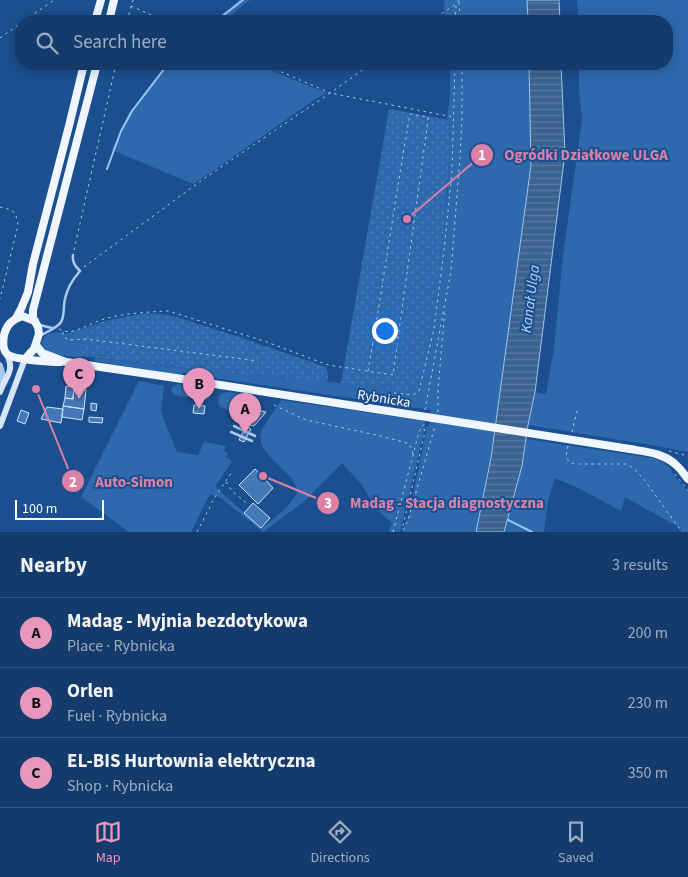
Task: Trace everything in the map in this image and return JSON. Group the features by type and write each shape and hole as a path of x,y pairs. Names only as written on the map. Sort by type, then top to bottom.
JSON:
{"main road":[{"path":"97,15 101,0"},
{"path":"110,15 114,0"},
{"path":"0,392 11,367 4,353 2,342 8,325 16,318 28,292 33,264 83,70"},
{"path":"0,426 25,359 33,352 37,341 38,331 32,314 33,307 95,70"},
{"path":"16,318 24,316 36,323"},
{"name":"Rybnicka","path":"37,341 42,353 66,362"},
{"path":"4,353 25,359"},
{"name":"Rybnicka","path":"25,359 66,362 152,374 658,454 676,465 688,479"}],"street":[{"path":"0,365 3,384"}],"lane":[{"path":"37,341 63,319 67,291 71,282 80,271 74,264 73,255"},
{"path":"36,323 55,327"},
{"path":"234,426 255,436"},
{"path":"231,432 252,442"}],"path":[{"path":"33,15 54,0"},
{"path":"129,15 133,0"},
{"path":"440,15 459,0"},
{"path":"459,0 460,15"},
{"path":"455,15 456,4"},
{"path":"131,6 151,15"},
{"path":"0,38 15,27"},
{"path":"73,255 115,70"},
{"path":"277,70 330,93 453,117"},
{"path":"80,271 92,260 210,175 363,70"},
{"path":"394,392 413,395 419,391 434,329 452,172 455,70"},
{"path":"425,411 450,272 460,158 462,70"},
{"path":"55,327 71,332 104,319 127,314 168,311 264,341 328,365 393,375 429,113"},
{"path":"368,371 410,114 429,117"},
{"path":"0,207 12,210 17,218 18,225 0,299"},
{"path":"63,331 63,336 68,340 86,339 258,361"},
{"path":"274,405 306,420 404,442 409,444 413,454"},
{"path":"572,431 577,411"},
{"path":"393,532 419,432 423,425 425,432 402,532"},
{"path":"568,447 567,460 574,464 626,464 632,468 644,478 682,532"},
{"path":"197,532 215,497 232,472"},
{"path":"674,473 688,491"},
{"path":"225,482 233,492 248,504"}],"shaded area":[{"path":"239,0 250,0 231,15 221,15"},
{"path":"444,0 527,0 528,15 445,15"},
{"path":"577,0 688,0 688,452 528,425 535,392 546,394 554,348 563,255 582,120 579,70 673,70 673,15 578,15"},
{"path":"161,70 270,70 326,93 193,184 112,149 129,113"},
{"path":"450,70 529,70 531,165 491,458 476,532 403,532 409,514 426,432 424,427 429,426 431,410 94,361 95,358 417,390 441,250 448,187 450,120 447,119"},
{"path":"389,109 450,120 447,185 439,268 417,391 341,383"},
{"path":"145,313 170,315 326,367 328,374 327,382 81,356 86,337 100,322"},
{"path":"98,324 86,337 81,358 48,353 43,349 42,342 45,336 49,334 59,332 65,334"},
{"path":"139,381 164,386 161,412 177,452 198,455 204,442 226,446 224,451 228,453 226,457 232,461 215,487 262,528 281,513 296,496 297,488 293,480 269,456 260,438 263,428 281,400 425,421 400,532 389,532 392,523 376,509 362,485 342,463 306,500 263,532 221,498 210,494 191,532 129,532 81,497"},
{"path":"178,384 209,389 213,392 210,398 206,400 175,395 171,390 172,387"},
{"path":"227,392 251,395 243,401 239,413 220,407 219,397"},
{"path":"526,439 653,458 662,462 669,467 688,492 688,532 682,532 680,528 625,497 621,511 555,478 548,501 544,532 504,532 522,466"}],"water":[{"path":"527,0 559,0 560,15 528,15"},
{"name":"Kanał Ulga","path":"529,70 561,70 565,153 535,392 522,466 504,532 476,532 491,458 531,165"}],"building":[{"path":"66,386 74,387 73,399 65,398"},
{"path":"74,387 86,389 84,409 63,406 65,398 73,399"},
{"path":"91,403 97,404 96,411 91,410"},
{"path":"194,405 205,406 204,414 193,413"},
{"path":"63,406 84,409 82,420 62,417"},
{"path":"47,407 63,409 61,423 41,419"},
{"path":"248,408 266,412 254,426 248,425 245,428 240,426"},
{"path":"21,410 29,413 25,424 17,421"},
{"path":"89,417 103,418 102,423 89,422"},
{"path":"245,428 251,429 244,442 239,440"},
{"path":"255,469 273,488 258,504 239,485"},
{"path":"253,503 270,518 261,528 244,513"}],"waterway":[{"path":"224,15 243,0"},
{"path":"107,169 121,131 132,111 163,70"},
{"path":"508,520 532,532"}],"place":[{"name":"Ogródki Działkowe ULGA","path":"407,219"},
{"name":"Auto-Simon","path":"36,389"},
{"name":"EL-BIS Hurtownia elektryczna","path":"79,399"},
{"name":"Orlen","path":"199,409"},
{"name":"Madag - Myjnia bezdotykowa","path":"245,434"},
{"name":"Madag - Stacja diagnostyczna","path":"263,476"}]}
